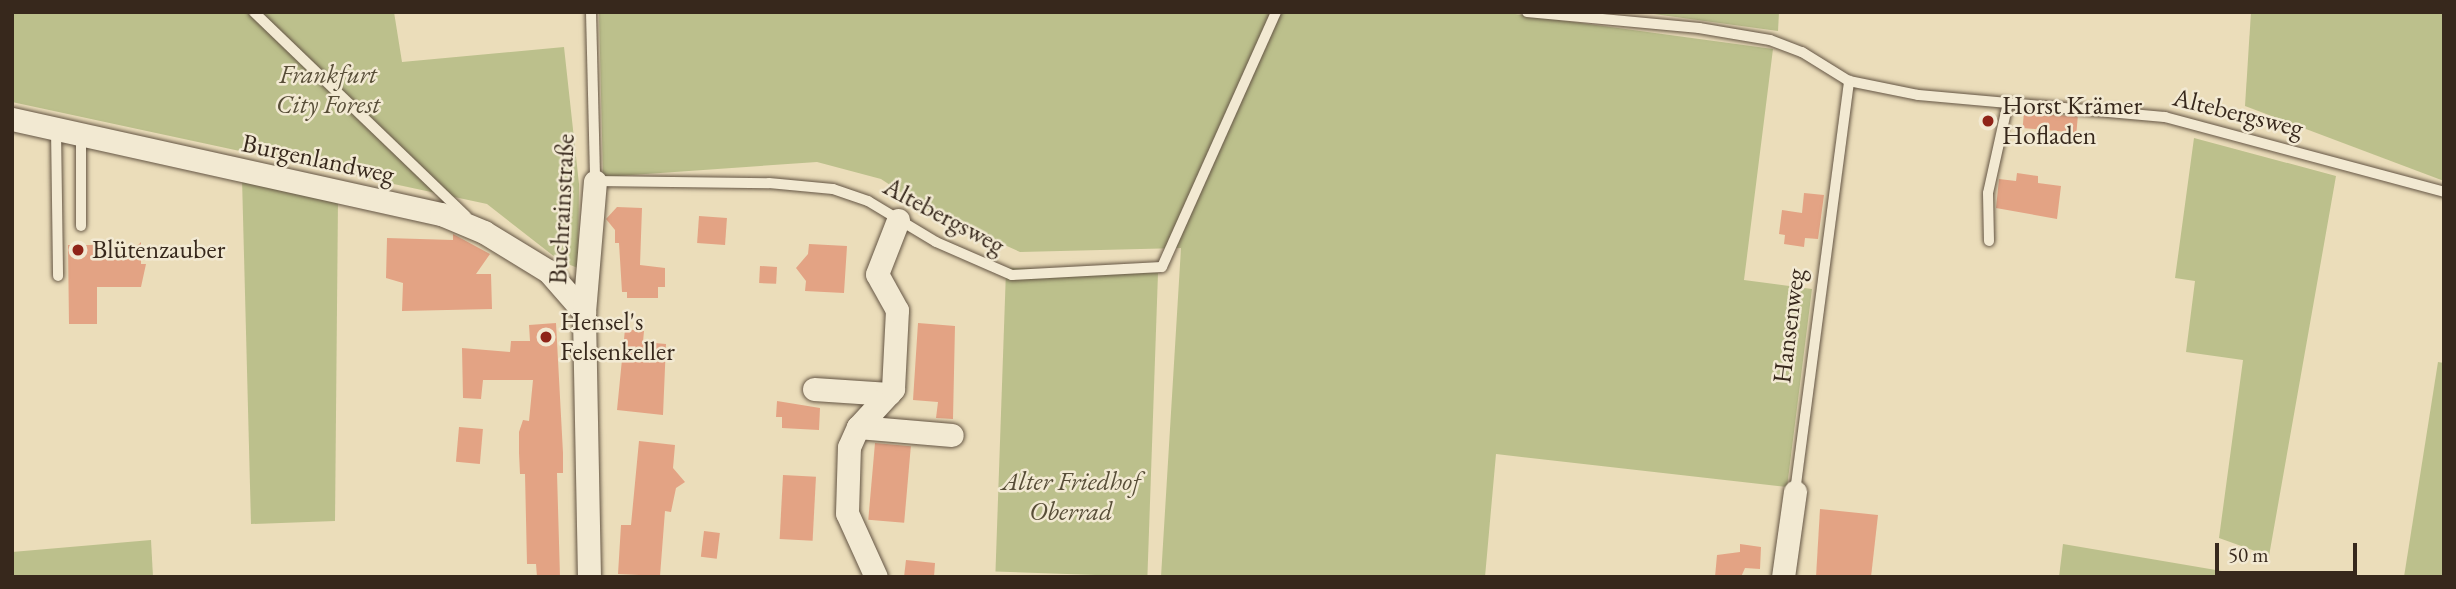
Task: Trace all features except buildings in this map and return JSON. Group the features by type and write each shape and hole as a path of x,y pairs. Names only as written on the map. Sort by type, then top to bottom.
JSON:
{"street":[{"name":"Burgenlandweg","path":"12,118 56,130 441,214 484,232 548,271 584,312"},
{"name":"Buchrainstraße","path":"589,577 584,312 594,181"},
{"path":"876,577 847,513 849,447 858,427 889,394 897,310 878,281 877,267 898,220"},
{"path":"814,389 889,394"},
{"path":"858,427 952,435"},
{"name":"Hansenweg","path":"1783,577 1795,492"}],"lane":[{"path":"254,12 484,232"},
{"name":"Buchrainstraße","path":"591,12 594,181"},
{"name":"Altebergsweg","path":"594,181 806,185 853,195 898,220 1012,275 1162,267 1276,12"},
{"name":"Altebergsweg","path":"1527,12 1699,28 1770,40 1802,52 1849,81 1940,99 2165,117 2444,192"},
{"name":"Hansenweg","path":"1795,492 1849,81"},
{"path":"1989,241 1989,193 2008,103"},
{"path":"56,130 58,276"},
{"path":"81,135 81,226"}],"green space":[{"name":"Frankfurt City Forest","path":"12,12 394,12 402,62 564,47 579,184 578,268 560,261 487,204 12,102"},
{"path":"599,12 1501,12 1773,49 1744,280 1812,289 1787,487 1496,454 1485,577 1161,577 1181,248 1020,252 931,212 881,179 817,162 603,177"},
{"path":"1639,12 1779,12 1778,31"},
{"path":"2251,12 2444,12 2444,181 2245,106"},
{"path":"2194,138 2336,176 2269,556 2219,538 2243,360 2186,352 2195,281 2175,278"},
{"path":"242,178 338,200 335,521 251,524"},
{"name":"Alter Friedhof Oberrad","path":"1006,268 1158,273 1147,577 995,572"},
{"path":"2438,362 2444,363 2444,577 2404,577"},
{"path":"151,540 153,577 12,577 12,552"},
{"path":"2063,544 2257,577 2059,577"}],"place":[{"name":"Horst Krämer Hofladen","path":"1988,121"},
{"name":"Blütenzauber","path":"78,250"},
{"name":"Hensel's Felsenkeller","path":"546,337"}]}
